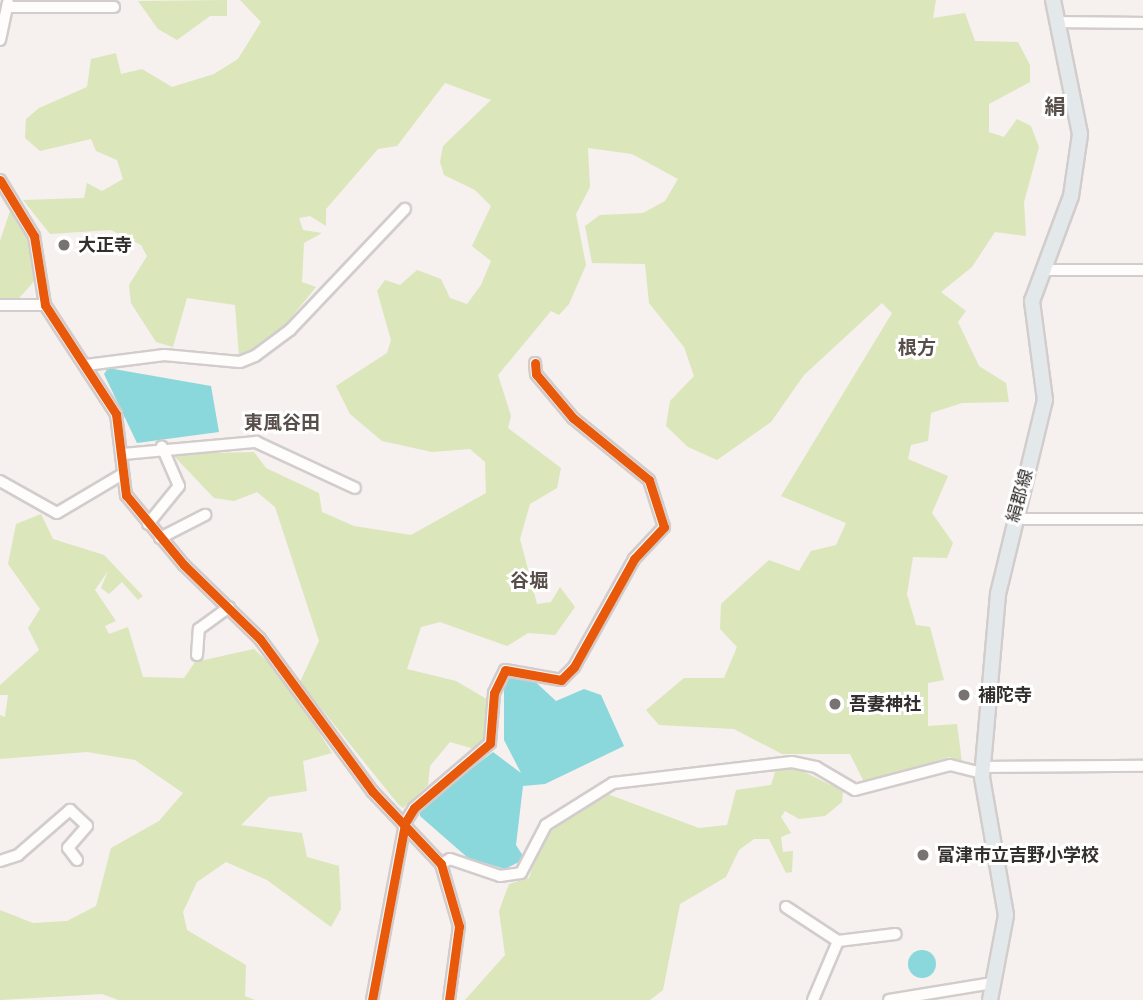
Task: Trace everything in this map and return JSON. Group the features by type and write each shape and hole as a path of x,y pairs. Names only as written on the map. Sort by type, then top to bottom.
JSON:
{"main road":[{"name":"絹郡線","path":"990,1000 1006,915 983,770 1000,581 1045,400 1031,316 1042,270 1071,196 1080,134 1053,0"}],"street":[{"path":"0,40 8,4 114,7"},
{"path":"1058,22 1143,23"},
{"path":"0,180 34,236 46,305 116,414 123,454 121,475 125,495 160,538 229,607 288,674 372,791 442,864 459,926 449,1000"},
{"path":"86,365 164,355 240,362 255,356 290,330 405,209"},
{"path":"1042,270 1143,270"},
{"path":"0,305 46,305"},
{"path":"372,1000 405,823 415,808 490,743 494,693 505,670 561,681 634,559 664,527 649,480 583,428 547,390 535,363"},
{"path":"123,454 162,447 256,442 355,488"},
{"path":"148,524 179,486 162,447"},
{"path":"0,481 57,513 121,475"},
{"path":"160,538 205,515"},
{"path":"1014,519 1143,519"},
{"path":"197,655 199,629 229,607"},
{"path":"442,864 450,859 500,876 521,873 546,825 613,783 792,762 816,767 855,790 950,765 983,770 1143,766"},
{"path":"0,861 18,855 70,810 87,826 68,848 77,860"},
{"path":"786,907 838,941 896,934"},
{"path":"813,1000 838,941"},
{"path":"889,1000 993,983"}],"green space":[{"path":"227,0 227,16 210,16 177,40 158,29 138,1"},
{"path":"240,0 936,0 933,18 965,13 975,41 1018,42 1030,65 1030,82 989,104 989,132 1004,137 1017,119 1031,126 1039,147 1024,202 1026,236 995,232 972,267 941,292 966,311 958,322 979,366 1006,383 1009,402 962,403 931,413 928,441 911,445 908,459 948,476 932,513 953,543 947,558 913,557 907,594 916,625 930,627 944,680 928,683 928,726 957,724 962,762 949,757 865,784 850,754 782,754 734,729 659,725 646,710 684,678 724,678 737,647 720,629 721,604 769,560 799,571 811,551 836,545 846,523 781,496 892,313 882,303 804,375 771,422 717,460 688,447 666,426 670,401 694,376 684,347 649,303 645,264 592,263 585,226 600,215 643,213 665,201 678,179 632,154 588,148 590,187 576,214 586,265 569,304 559,315 551,311 498,375 511,416 508,428 561,468 557,488 530,504 520,539 537,604 551,602 560,587 575,607 555,635 528,633 507,646 440,622 421,627 407,669 456,681 490,701 492,738 474,749 450,742 430,766 428,785 403,808 398,804 300,682 319,641 275,507 257,492 234,501 214,498 172,454 254,452 266,468 319,493 322,512 354,526 411,535 486,493 485,462 470,449 432,452 382,441 350,414 336,386 387,353 391,340 377,291 385,280 400,285 417,270 441,279 450,298 467,304 481,285 491,261 472,246 491,206 475,190 444,175 440,162 443,146 491,100 445,83 397,146 378,149 326,209 326,226 310,216 299,218 303,230 322,233 304,243 302,282 316,287 273,340 239,356 235,305 187,298 173,347 156,342 131,303 129,285 147,256 141,245 111,230 50,234 23,200 84,198 87,183 102,191 123,179 117,160 96,151 91,139 40,151 25,138 26,119 39,108 87,87 91,59 116,53 121,74 142,69 172,87 214,74 238,59 261,22"},
{"path":"12,205 26,228 37,278 14,304 0,303 0,241"},
{"path":"41,514 53,539 104,555 143,596 138,600 122,582 109,594 101,588 108,571 95,590 116,621 105,626 109,634 128,627 143,677 184,678 195,662 254,649 283,676 332,753 303,761 307,791 269,797 241,825 302,833 307,857 339,866 341,909 331,927 267,880 226,862 197,882 183,912 187,930 246,965 245,996 255,1000 118,1000 102,994 0,1000 0,910 33,923 67,921 96,906 111,848 159,821 183,793 135,760 87,752 0,759 0,715 5,717 8,695 0,695 0,685 39,650 28,628 40,609 8,564 16,524"},
{"path":"776,769 798,769 843,791 842,802 825,816 799,819 785,811 781,817 791,833 781,837 783,852 793,851 792,872 786,873 769,839 754,839 739,850 726,877 680,904 663,990 650,1000 465,1000 505,955 499,911 509,884 529,878 541,839 602,792 699,828 727,825 736,790 771,785"}],"water":[{"path":"108,368 211,386 219,432 137,443 104,374"},
{"path":"512,673 529,676 556,701 584,689 601,695 624,746 545,784 523,786 516,845 525,859 505,869 468,858 420,816 420,808 493,752 521,773 504,740 504,689"},
{"path":"922,950 932,954 936,964 932,974 922,978 912,974 908,964 912,954"}],"cycle path":[{"path":"0,180 34,236 45,305 116,414 126,495 184,565 260,639 372,791 441,864 459,926 449,1000"},
{"path":"372,1000 405,823 414,808 490,743 494,693 505,670 561,680 574,667 634,559 664,527 649,480 573,418 536,374 535,363"}],"place":[{"name":"大正寺","path":"64,245"},
{"name":"補陀寺","path":"964,695"},
{"name":"吾妻神社","path":"835,704"},
{"name":"富津市立吉野小学校","path":"923,855"}],"district":[{"name":"絹","path":"1055,107"},
{"name":"根方","path":"917,348"},
{"name":"東風谷田","path":"282,423"},
{"name":"谷堀","path":"529,581"}]}
